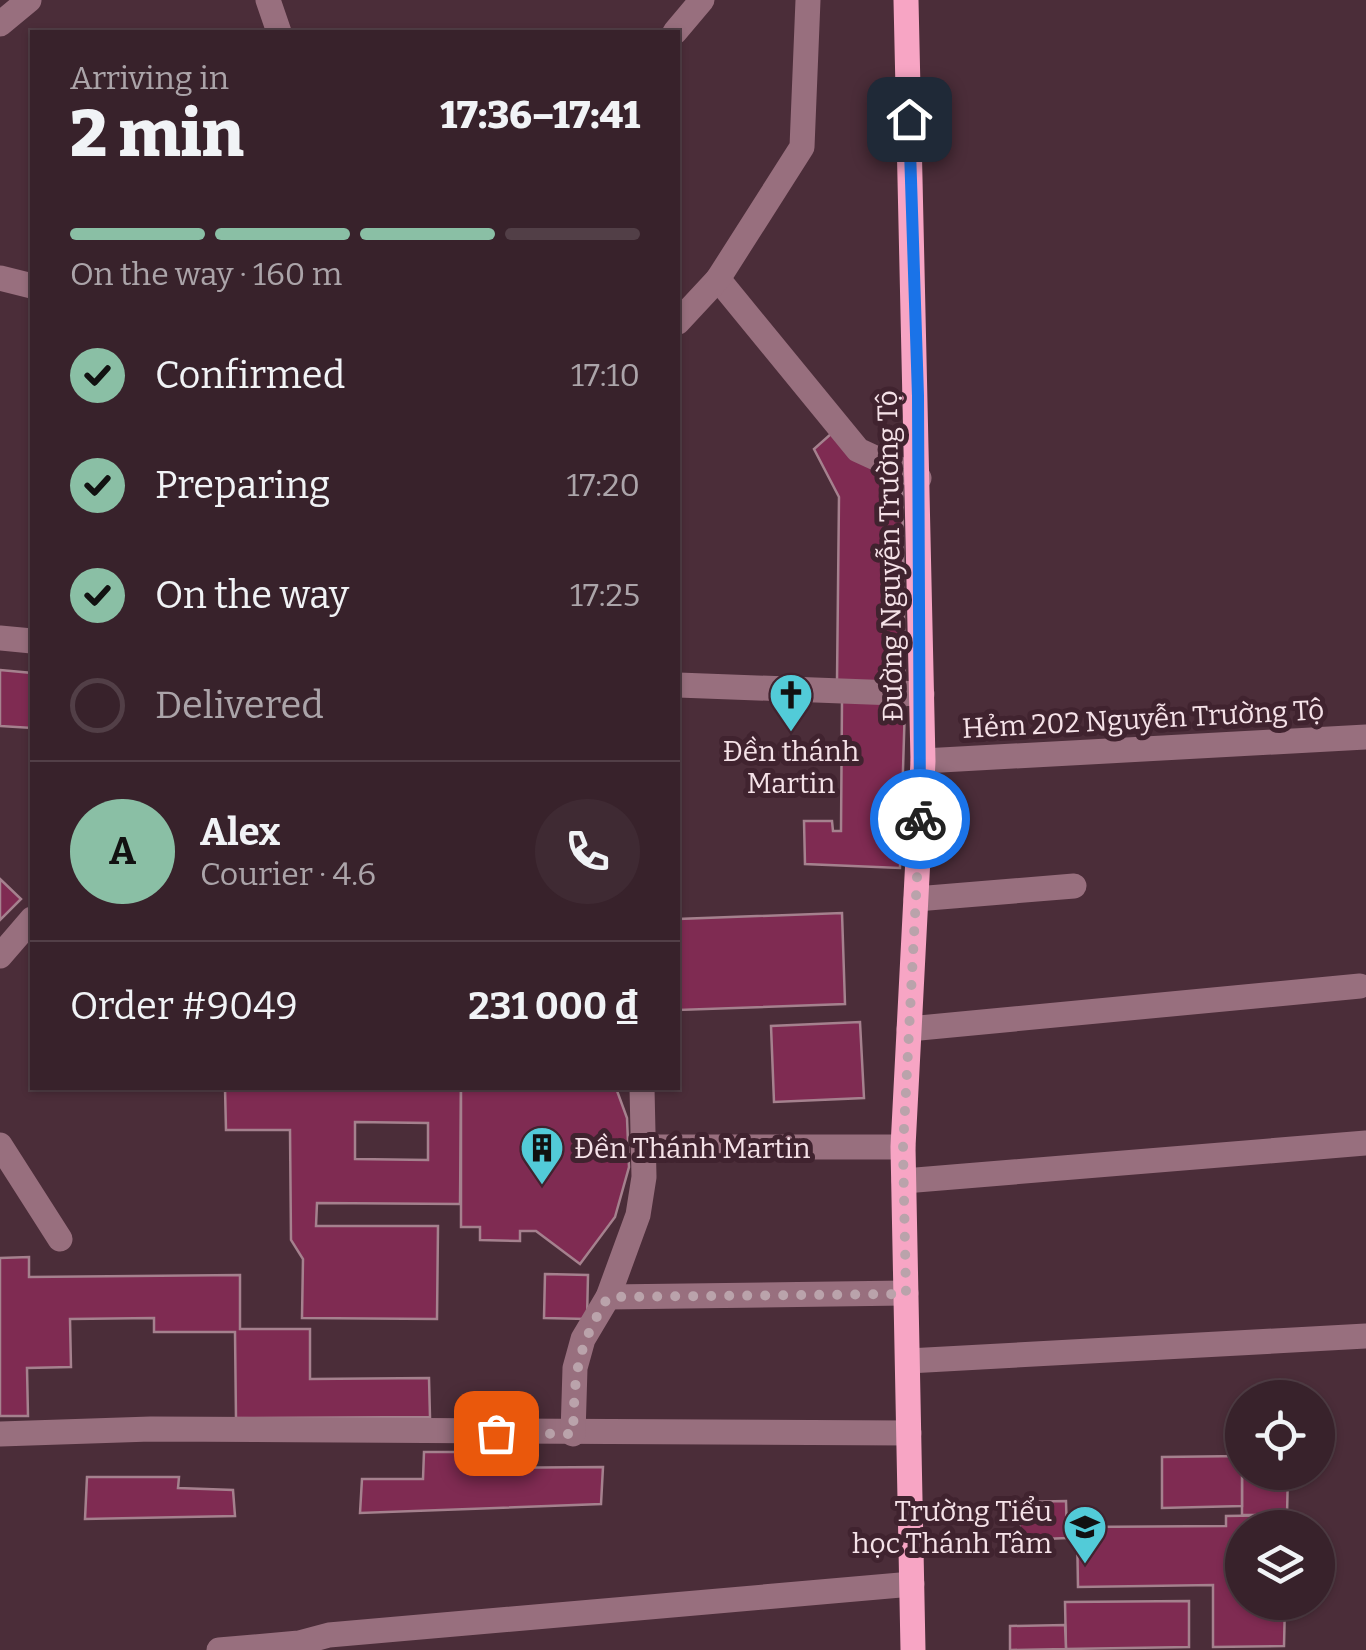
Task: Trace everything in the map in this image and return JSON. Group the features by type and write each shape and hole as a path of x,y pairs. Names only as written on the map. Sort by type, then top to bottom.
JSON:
{"main road":[{"name":"Đường Nguyễn Trường Tộ","path":"906,0 923,761 903,1148 913,1650"}],"street":[{"path":"0,24 29,0"},
{"path":"268,0 278,30"},
{"path":"677,30 702,0"},
{"path":"680,320 718,279 802,147 808,0"},
{"path":"0,278 30,286"},
{"path":"718,279 858,450 919,478"},
{"path":"0,638 30,641"},
{"path":"680,685 922,694"},
{"name":"Hẻm 202 Nguyễn Trường Tộ","path":"923,761 1366,737"},
{"path":"916,899 1074,886"},
{"path":"0,956 30,921"},
{"path":"909,1030 1360,986"},
{"path":"573,1434 575,1368 583,1339 608,1297 638,1215 645,1146 642,1090"},
{"path":"904,1181 1366,1143"},
{"path":"0,1145 60,1239"},
{"path":"645,1146 903,1148"},
{"path":"608,1297 906,1294"},
{"path":"908,1361 1366,1336"},
{"path":"0,1434 150,1429 909,1433"},
{"path":"220,1650 299,1643 329,1634 912,1584"}],"building":[{"path":"832,433 902,477 905,685 837,682 839,497 814,449"},
{"path":"0,670 30,673 30,728 0,726"},
{"path":"842,701 905,704 900,868 805,864 804,821 832,821 833,831 841,831"},
{"path":"0,879 21,899 0,920"},
{"path":"842,913 845,1004 680,1010 680,919"},
{"path":"860,1022 864,1098 774,1102 771,1026"},
{"path":"225,1090 461,1090 460,1204 317,1203 316,1226 438,1226 437,1319 302,1318 303,1259 291,1240 290,1130 226,1130","holes":["355,1122 428,1123 428,1160 355,1159"]},
{"name":"Đền Thánh Martin","path":"461,1090 617,1090 627,1118 629,1167 615,1217 580,1264 536,1231 520,1231 520,1241 480,1240 480,1227 461,1227"},
{"path":"29,1257 29,1277 240,1275 240,1329 310,1329 310,1379 429,1378 430,1417 236,1418 235,1332 154,1332 154,1318 70,1319 71,1367 27,1368 28,1416 0,1416 0,1258"},
{"path":"545,1274 588,1275 587,1319 544,1318"},
{"path":"424,1452 490,1452 490,1468 603,1467 601,1504 360,1513 362,1479 423,1479"},
{"path":"1225,1456 1225,1490 1242,1490 1242,1506 1162,1508 1162,1457"},
{"path":"87,1477 179,1477 178,1488 233,1490 235,1516 85,1519"},
{"path":"1242,1490 1288,1490 1287,1510 1242,1510"},
{"path":"1066,1501 1067,1538 1020,1540 1019,1502"},
{"path":"1225,1526 1225,1620 1285,1620 1284,1646 1213,1647 1213,1585 1078,1587 1077,1527"},
{"path":"1189,1601 1189,1647 1066,1649 1065,1602"},
{"path":"1065,1625 1066,1649 1010,1650 1010,1626"}],"way so far":[{"path":"496,1433 573,1434 575,1368 583,1339 608,1297 906,1294 903,1148 920,819"}],"place":[{"name":"Đền thánh Martin","path":"791,733"},
{"name":"Đền Thánh Martin","path":"542,1186"},
{"name":"Trường Tiểu học Thánh Tâm","path":"1085,1565"}],"route":[{"path":"909,119 918,396 923,761 920,819"}]}
